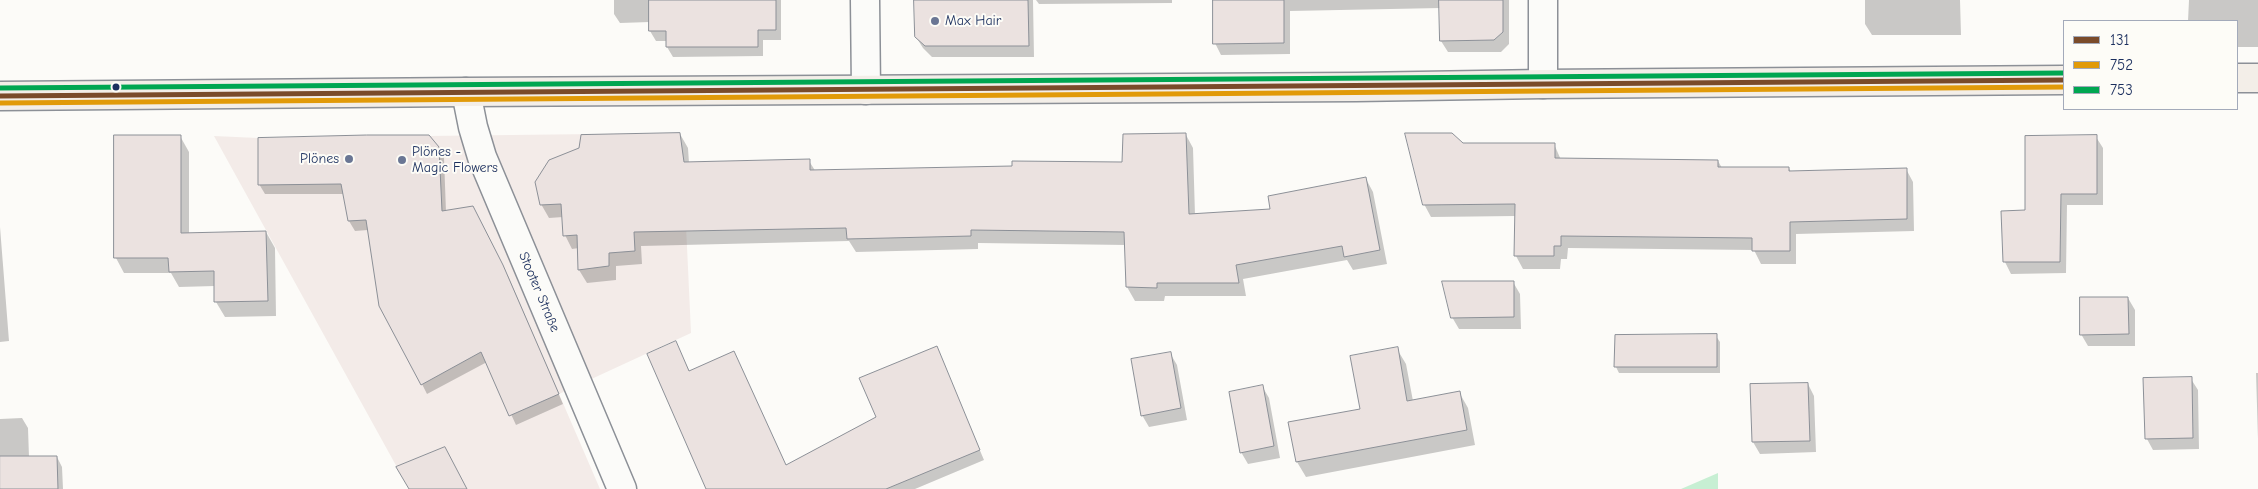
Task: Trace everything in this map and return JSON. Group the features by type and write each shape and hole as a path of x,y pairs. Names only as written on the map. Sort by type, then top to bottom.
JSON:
{"main road":[{"path":"2238,78 2258,78"},
{"path":"0,96 1356,87 2063,80"}],"street":[{"path":"865,0 866,90"},
{"path":"1543,0 1543,84"},
{"name":"Stooter Straße","path":"466,92 472,128 482,157 622,489"}],"shaded area":[{"path":"680,133 683,160 691,333 559,394 600,489 409,489 214,136 258,138"}],"green space":[{"path":"1718,473 1718,489 1681,489"}],"building":[{"path":"649,0 776,0 776,30 758,30 758,47 666,47 666,31 649,31"},
{"path":"914,0 1028,0 1029,46 925,46 915,37"},
{"path":"1213,0 1284,0 1284,43 1213,44"},
{"path":"1439,0 1503,0 1503,32 1494,40 1440,41"},
{"path":"680,133 684,162 810,159 810,170 1012,166 1012,161 1122,162 1123,134 1186,133 1189,214 1270,209 1268,196 1366,177 1380,250 1344,257 1342,246 1236,265 1239,283 1157,283 1157,288 1126,287 1124,232 971,230 971,236 847,239 846,228 634,232 635,251 609,253 609,266 578,270 577,235 563,236 561,204 540,205 535,182 549,160 579,148 581,135"},
{"path":"1405,133 1452,133 1463,143 1555,143 1555,158 1718,160 1718,167 1789,167 1789,171 1907,168 1907,219 1790,222 1790,251 1752,251 1752,238 1561,236 1561,246 1554,246 1554,256 1514,256 1515,204 1423,205"},
{"path":"114,135 181,135 181,233 266,231 268,301 214,302 214,271 169,272 168,258 114,258"},
{"path":"429,135 439,147 442,211 473,206 503,265 559,394 509,416 481,352 421,385 379,306 366,220 348,221 341,184 258,185 258,138"},
{"path":"2097,135 2097,194 2061,194 2060,262 2003,262 2001,211 2025,210 2025,136"},
{"path":"1442,281 1514,281 1514,317 1451,318"},
{"path":"2080,297 2128,297 2129,334 2080,335"},
{"path":"1717,334 1717,367 1614,367 1615,335"},
{"path":"676,341 689,371 734,351 786,465 876,417 859,378 937,346 980,450 886,489 706,489 647,354"},
{"path":"1398,347 1407,401 1460,391 1467,430 1296,462 1288,422 1360,409 1350,356"},
{"path":"1171,352 1181,408 1141,416 1131,359"},
{"path":"2192,377 2193,438 2145,439 2143,378"},
{"path":"1808,383 1810,441 1752,442 1750,384"},
{"path":"1263,385 1274,446 1240,453 1229,392"},
{"path":"445,447 467,489 409,489 396,467"},
{"path":"0,456 57,456 58,489 0,489"}],"transit line":[{"name":"753","path":"0,88 2063,73"},
{"name":"131","path":"0,96 2063,80"},
{"name":"752","path":"0,103 2063,87"}],"place":[{"name":"Max Hair","path":"935,21"},
{"name":"Plönes","path":"349,159"},
{"name":"Plönes - Magic Flowers","path":"402,160"}]}
